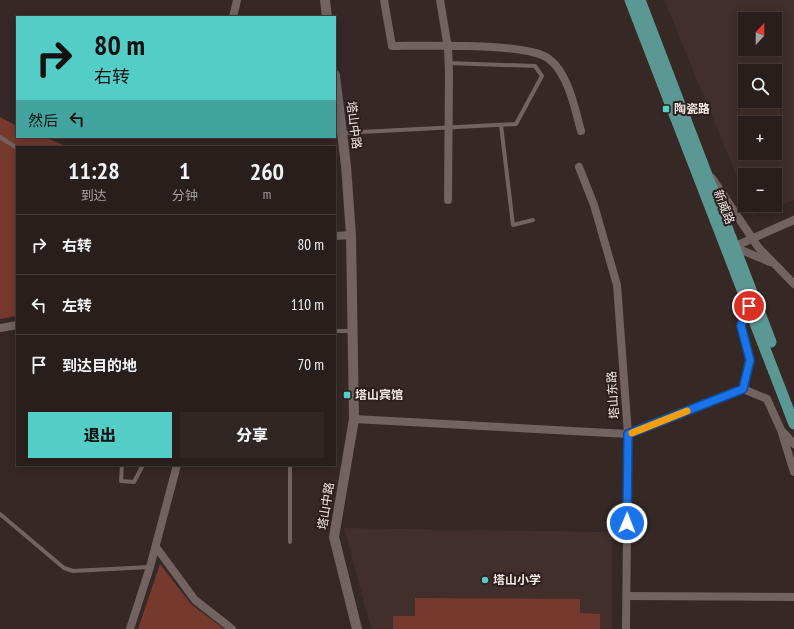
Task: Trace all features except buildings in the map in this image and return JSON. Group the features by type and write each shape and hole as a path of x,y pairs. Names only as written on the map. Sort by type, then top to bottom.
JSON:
{"main road":[{"name":"新威路","path":"630,0 794,403"},
{"name":"新威路","path":"640,0 706,169 749,306 794,424"}],"street":[{"path":"233,16 238,0"},
{"path":"325,0 327,16"},
{"path":"384,0 392,46 447,45 521,50 539,54 550,60 568,87 582,131"},
{"path":"440,0 447,45 447,63 449,72 448,200"},
{"name":"塔山中路","path":"336,83 351,235 354,419 334,537 357,629"},
{"name":"塔山东路","path":"579,167 594,205 617,285 628,434 626,629"},
{"path":"706,169 751,238 794,284"},
{"path":"730,248 794,220"},
{"path":"336,236 351,235"},
{"path":"730,248 775,263"},
{"path":"743,389 750,360 741,326 749,306"},
{"path":"0,328 16,325"},
{"path":"354,419 628,434 743,389 767,399 781,430 794,472"},
{"path":"781,430 794,444"},
{"path":"130,629 156,547 177,466"},
{"path":"156,547 195,600 232,629"},
{"path":"627,596 794,597"}],"lane":[{"path":"342,133 516,124 542,76 535,66 447,63"},
{"path":"501,125 513,225 533,220"},
{"path":"0,137 16,147"},
{"path":"336,331 352,331"},
{"path":"122,466 121,481 134,482 142,466"},
{"path":"290,466 290,542"},
{"path":"0,514 64,568 73,571 150,567"}],"shaded area":[{"path":"664,0 794,0 794,200 782,204 782,168 738,168 738,179"},
{"path":"0,117 16,125 16,138 46,138 66,146 16,146 16,316 0,319"},
{"path":"752,212 761,212 753,215"},
{"name":"塔山小学","path":"344,528 612,532 612,629 371,629"},
{"path":"160,564 191,604 224,629 138,629"},
{"path":"415,598 580,599 580,613 600,614 600,629 393,629 393,616 415,616"}],"slow traffic":[{"path":"632,433 687,411"}],"place":[{"name":"陶瓷路","path":"666,109"},
{"name":"塔山宾馆","path":"347,395"},
{"name":"塔山小学","path":"485,580"}],"route":[{"path":"627,523 628,434 743,389 750,360 741,326 749,306"}]}
